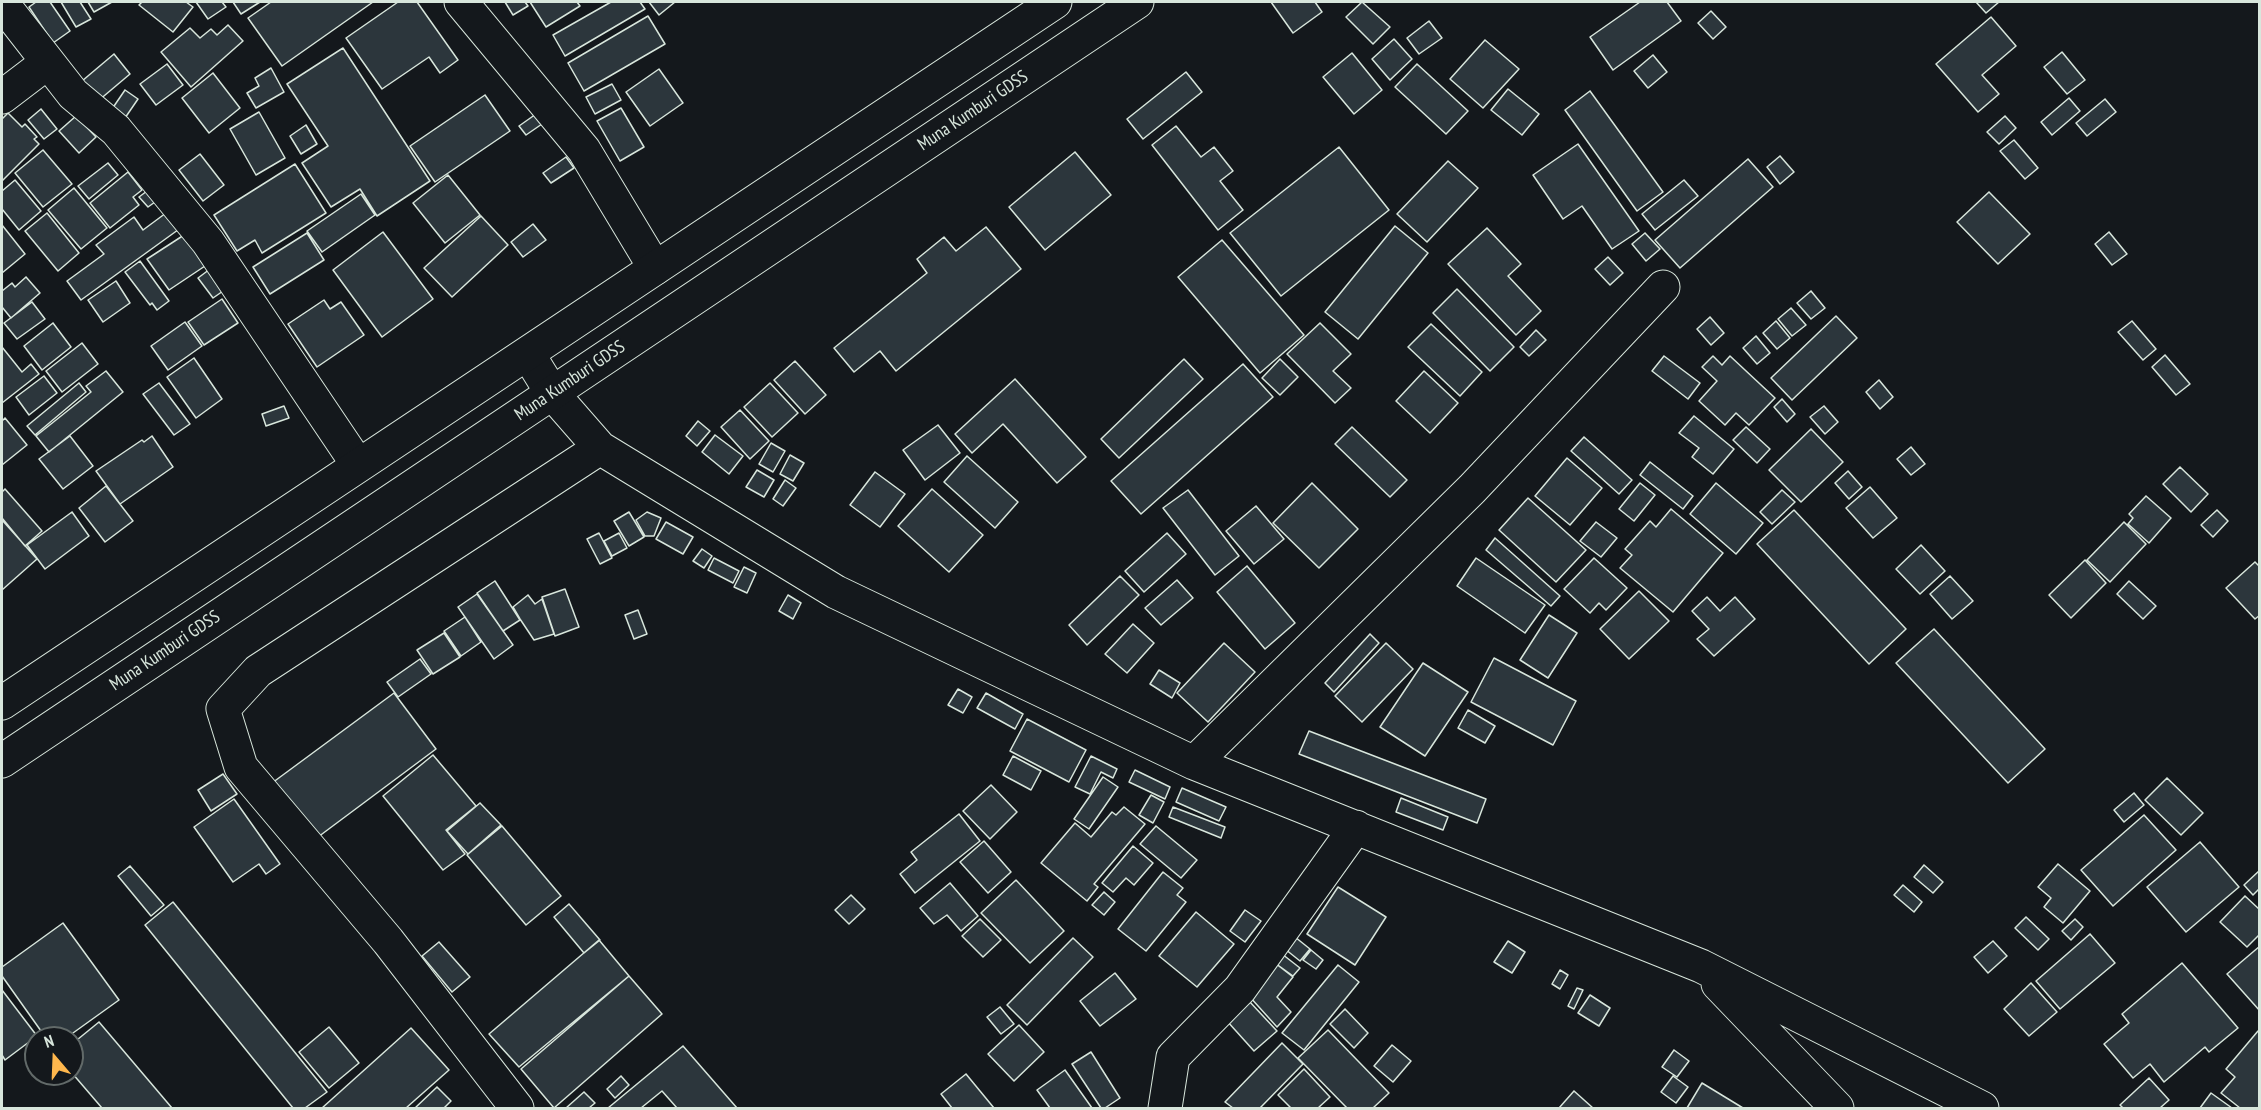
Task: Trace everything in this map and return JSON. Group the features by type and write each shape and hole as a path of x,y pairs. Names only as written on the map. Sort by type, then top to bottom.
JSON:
{"main road":[{"path":"462,2 584,150 655,268"},
{"path":"2,703 1055,2"},
{"name":"Muna Kumburi GDSS","path":"2,761 1137,2"},
{"path":"2,3 73,94 116,130 208,242 358,465"},
{"path":"2,97 48,62"},
{"path":"1194,763 1472,489 1663,287"},
{"path":"528,354 552,393 600,448 836,592 1194,763 1701,966 1975,1107"},
{"path":"517,1108 388,941 241,767 223,709 258,671 600,448"},
{"path":"1165,1108 1173,1058 1240,989 1356,827"},
{"path":"1701,966 1837,1108"}],"building":[{"path":"36,2 50,2 70,31 53,43 29,7"},
{"path":"61,2 80,2 91,19 76,27"},
{"path":"88,2 112,2 94,12"},
{"path":"142,2 186,2 193,7 173,32 139,5"},
{"path":"196,2 222,2 226,7 208,19"},
{"path":"233,2 260,2 241,14"},
{"path":"271,2 373,2 282,66 248,18"},
{"path":"398,2 417,2 458,60 440,73 429,57 382,89 346,38"},
{"path":"505,2 525,2 528,6 513,15"},
{"path":"530,2 577,2 580,6 546,27"},
{"path":"611,2 640,2 645,9 565,56 553,35"},
{"path":"649,2 675,2 659,15"},
{"path":"1271,2 1315,2 1322,12 1293,33"},
{"path":"1362,2 1390,27 1373,44 1346,17"},
{"path":"1640,2 1667,2 1681,21 1613,70 1590,37"},
{"path":"1976,2 1999,2 1986,13"},
{"path":"1711,11 1726,27 1713,39 1698,23"},
{"path":"648,16 665,44 584,91 568,63"},
{"path":"1991,17 2016,46 1982,75 1999,94 1978,112 1936,64"},
{"path":"1429,21 1442,38 1419,54 1407,38"},
{"path":"228,25 243,41 191,87 161,52 190,28 200,38 211,29 217,35"},
{"path":"1394,39 1412,59 1390,80 1372,59"},
{"path":"1485,40 1519,69 1483,108 1450,79"},
{"path":"343,48 430,181 377,216 360,189 331,207 302,163 328,146 287,84"},
{"path":"2062,52 2085,80 2067,94 2044,67"},
{"path":"1352,53 1382,90 1354,114 1323,77"},
{"path":"114,54 130,74 98,101 82,81"},
{"path":"1653,55 1667,72 1648,88 1634,71"},
{"path":"167,64 183,85 156,105 140,84"},
{"path":"1417,64 1468,111 1446,134 1395,87"},
{"path":"271,68 284,92 256,108 247,93 259,86 255,78"},
{"path":"659,69 683,103 650,126 626,92"},
{"path":"1186,72 1202,92 1143,139 1127,119"},
{"path":"213,73 240,108 209,133 182,98"},
{"path":"612,84 621,100 595,114 586,97"},
{"path":"1508,89 1539,114 1522,135 1491,110"},
{"path":"125,90 138,99 125,118 112,109"},
{"path":"1590,91 1663,192 1637,211 1565,110"},
{"path":"485,95 510,131 435,182 410,146"},
{"path":"2069,98 2080,111 2052,135 2041,122"},
{"path":"2105,99 2116,112 2087,136 2076,123"},
{"path":"621,108 644,147 620,161 597,121"},
{"path":"41,109 57,129 44,139 28,120"},
{"path":"259,112 285,158 256,175 230,129"},
{"path":"8,113 22,127 25,124 37,137 34,139 39,144 2,181 2,119"},
{"path":"536,114 542,124 526,135 519,126"},
{"path":"76,116 96,137 79,153 59,131"},
{"path":"2005,116 2016,128 1999,144 1987,132"},
{"path":"306,125 317,144 301,154 290,136"},
{"path":"1176,126 1201,157 1214,147 1233,171 1220,181 1243,210 1218,230 1152,145"},
{"path":"2014,140 2038,168 2025,179 2000,151"},
{"path":"1578,144 1639,231 1612,249 1582,206 1563,219 1533,175"},
{"path":"1339,147 1389,210 1281,296 1230,233"},
{"path":"43,150 72,184 43,207 15,173"},
{"path":"1075,152 1111,195 1045,250 1009,207"},
{"path":"200,154 224,185 203,201 179,170"},
{"path":"1780,156 1794,172 1780,184 1767,167"},
{"path":"566,157 574,168 551,183 543,173"},
{"path":"1748,159 1773,187 1680,268 1655,240"},
{"path":"1448,161 1478,188 1427,242 1397,214"},
{"path":"108,163 118,175 89,199 78,186"},
{"path":"295,164 326,213 262,253 255,240 237,251 214,215"},
{"path":"128,172 142,190 133,197 139,205 110,228 90,203"},
{"path":"448,175 480,215 445,243 413,203"},
{"path":"15,180 41,211 19,230 2,209 2,191"},
{"path":"1684,180 1698,196 1655,230 1642,214"},
{"path":"74,188 107,228 81,249 48,210"},
{"path":"147,191 155,202 148,207 139,197"},
{"path":"1989,192 2030,234 1998,264 1957,222"},
{"path":"361,194 375,215 322,252 307,231"},
{"path":"170,210 182,227 81,300 67,281 104,254 96,245 134,217 143,230"},
{"path":"47,213 79,253 58,271 25,231"},
{"path":"481,216 508,245 452,297 424,268"},
{"path":"533,224 546,240 523,257 511,242"},
{"path":"2,225 25,254 2,273"},
{"path":"1395,226 1428,253 1358,339 1325,312"},
{"path":"986,227 1021,269 896,371 880,351 854,372 834,348 927,273 917,259 944,237 956,251"},
{"path":"1487,228 1521,264 1508,276 1541,311 1516,335 1448,264"},
{"path":"383,232 433,299 382,337 333,270"},
{"path":"2109,232 2127,254 2112,265 2095,244"},
{"path":"307,233 324,260 270,294 253,267"},
{"path":"1645,233 1660,249 1646,261 1632,244"},
{"path":"184,235 205,266 169,290 147,259"},
{"path":"1222,240 1304,335 1260,373 1178,277"},
{"path":"1608,257 1623,273 1610,285 1595,269"},
{"path":"140,261 169,301 157,310 152,303 150,305 125,272"},
{"path":"210,269 226,289 213,298 198,278"},
{"path":"26,277 40,293 11,318 2,307 2,291 12,283 15,287"},
{"path":"116,281 130,303 103,322 88,300"},
{"path":"1457,289 1514,347 1490,371 1433,313"},
{"path":"1811,291 1825,308 1811,319 1797,303"},
{"path":"222,299 238,323 204,345 188,322"},
{"path":"324,300 330,309 341,302 364,335 317,367 288,324"},
{"path":"32,302 45,319 17,339 4,323"},
{"path":"1791,308 1806,325 1792,336 1778,319"},
{"path":"1836,316 1857,338 1792,400 1771,378"},
{"path":"1710,317 1724,333 1711,345 1697,329"},
{"path":"1776,321 1790,338 1777,349 1763,333"},
{"path":"2132,321 2156,349 2143,360 2118,332"},
{"path":"185,322 202,346 168,370 151,346"},
{"path":"53,323 71,347 42,370 24,346"},
{"path":"1320,323 1351,354 1333,371 1351,388 1335,403 1287,354"},
{"path":"1431,324 1482,372 1460,396 1408,347"},
{"path":"1536,330 1546,340 1529,356 1520,347"},
{"path":"1756,336 1770,353 1757,364 1743,348"},
{"path":"82,343 98,364 62,392 46,371"},
{"path":"2,347 22,372 31,364 39,374 2,403"},
{"path":"2165,355 2190,384 2176,395 2152,367"},
{"path":"1664,356 1700,383 1688,399 1652,371"},
{"path":"1713,356 1722,365 1730,356 1775,398 1749,425 1736,413 1725,425 1699,401 1717,381 1702,367"},
{"path":"194,358 222,399 196,418 167,377"},
{"path":"1184,359 1203,379 1119,458 1101,439"},
{"path":"1280,359 1298,377 1280,395 1262,378"},
{"path":"795,361 826,395 805,414 774,380"},
{"path":"1243,364 1273,397 1141,514 1111,481"},
{"path":"106,371 123,392 49,452 36,436 91,392 86,386"},
{"path":"1424,371 1458,403 1430,433 1396,401"},
{"path":"44,376 57,393 29,415 16,397"},
{"path":"1015,379 1086,457 1057,483 1003,424 972,453 955,434"},
{"path":"1879,380 1893,397 1880,409 1866,392"},
{"path":"79,383 86,392 35,435 27,426"},
{"path":"159,383 190,424 174,435 143,394"},
{"path":"770,383 798,413 772,437 744,407"},
{"path":"1782,399 1795,414 1787,422 1774,407"},
{"path":"284,406 289,418 266,426 262,414"},
{"path":"1824,406 1838,422 1825,434 1810,417"},
{"path":"740,410 769,441 750,459 721,427"},
{"path":"1694,416 1734,449 1713,474 1692,457 1699,448 1679,433"},
{"path":"5,418 27,445 2,465 2,421"},
{"path":"698,421 710,431 697,446 686,436"},
{"path":"938,425 960,453 925,480 903,450"},
{"path":"1352,427 1407,480 1390,497 1335,444"},
{"path":"1746,427 1770,449 1757,463 1733,440"},
{"path":"1811,429 1843,462 1801,502 1769,470"},
{"path":"715,435 743,456 729,474 702,452"},
{"path":"70,436 93,466 63,489 39,459"},
{"path":"152,436 173,467 120,504 96,471 142,440 144,442"},
{"path":"1584,437 1632,480 1619,494 1571,451"},
{"path":"771,443 785,451 773,472 759,464"},
{"path":"1911,447 1925,464 1911,475 1897,459"},
{"path":"790,455 804,463 793,481 780,474"},
{"path":"967,456 1018,502 995,528 944,482"},
{"path":"1567,458 1602,488 1570,525 1535,496"},
{"path":"1650,462 1693,496 1683,509 1640,475"},
{"path":"2180,467 2208,494 2191,512 2163,484"},
{"path":"757,470 774,480 764,497 746,487"},
{"path":"1848,471 1862,487 1849,499 1835,483"},
{"path":"875,472 905,494 880,527 850,505"},
{"path":"785,480 796,488 783,506 773,499"},
{"path":"1312,483 1358,529 1319,568 1273,523"},
{"path":"1640,483 1655,495 1634,521 1619,509"},
{"path":"1716,483 1763,523 1736,554 1690,514"},
{"path":"106,486 133,521 105,542 79,508"},
{"path":"1870,487 1897,518 1873,538 1846,508"},
{"path":"5,489 42,531 25,546 2,518 2,492"},
{"path":"932,489 983,535 949,572 898,526"},
{"path":"1188,490 1239,556 1215,575 1163,508"},
{"path":"1782,490 1795,502 1772,524 1760,512"},
{"path":"2146,496 2171,518 2149,543 2128,524 2133,518 2129,514"},
{"path":"1528,498 1586,550 1556,582 1499,530"},
{"path":"1256,506 1284,539 1254,564 1226,531"},
{"path":"1671,509 1723,553 1673,612 1620,568 1632,555 1625,549 1650,521 1656,527"},
{"path":"1794,510 1906,629 1869,664 1757,544"},
{"path":"2217,510 2228,521 2213,537 2201,525"},
{"path":"72,512 89,536 45,569 27,545"},
{"path":"629,512 644,537 629,546 614,521"},
{"path":"647,512 661,518 654,536 645,536 636,520"},
{"path":"2,520 37,559 2,590"},
{"path":"666,522 693,537 683,554 656,539"},
{"path":"1596,522 1617,538 1601,557 1580,541"},
{"path":"2124,522 2146,544 2110,582 2087,560"},
{"path":"599,533 612,558 600,564 587,539"},
{"path":"619,533 627,548 612,556 604,541"},
{"path":"1167,533 1186,554 1144,592 1125,571"},
{"path":"1495,538 1560,596 1551,606 1486,550"},
{"path":"1921,545 1945,571 1920,594 1896,569"},
{"path":"702,549 712,556 704,568 693,561"},
{"path":"714,558 739,571 733,583 708,570"},
{"path":"1476,558 1545,605 1525,633 1457,586"},
{"path":"1594,558 1627,588 1606,610 1599,603 1590,613 1564,589"},
{"path":"2085,560 2106,583 2071,618 2049,595"},
{"path":"2255,562 2260,567 2260,615 2255,619 2226,588"},
{"path":"1247,566 1295,623 1265,649 1217,592"},
{"path":"744,567 756,573 747,593 734,587"},
{"path":"1120,576 1139,595 1087,645 1069,625"},
{"path":"1950,576 1973,601 1952,619 1930,594"},
{"path":"1177,580 1193,598 1161,625 1145,608"},
{"path":"495,581 520,620 503,631 477,593"},
{"path":"2129,581 2156,606 2143,619 2117,594"},
{"path":"565,589 579,627 555,636 542,597"},
{"path":"1639,591 1669,621 1629,659 1600,629"},
{"path":"477,594 513,645 494,659 458,607"},
{"path":"528,595 535,604 542,599 554,634 534,640 520,619 513,607"},
{"path":"788,595 801,603 793,619 779,611"},
{"path":"1707,597 1720,611 1735,597 1755,619 1714,656 1697,639 1709,629 1692,611"},
{"path":"638,610 647,634 634,639 625,615"},
{"path":"1549,615 1577,633 1548,678 1520,660"},
{"path":"465,617 481,642 461,656 444,631"},
{"path":"1133,624 1154,643 1127,673 1105,654"},
{"path":"1934,629 2045,749 2008,783 1896,663"},
{"path":"444,633 460,657 433,674 417,650"},
{"path":"1370,634 1379,643 1334,692 1325,683"},
{"path":"1224,643 1255,672 1208,722 1177,693"},
{"path":"1386,643 1413,669 1362,722 1335,696"},
{"path":"1494,658 1576,701 1553,745 1471,702"},
{"path":"420,659 431,674 398,697 387,682"},
{"path":"1423,663 1468,692 1425,756 1380,727"},
{"path":"1159,670 1180,683 1172,698 1150,684"},
{"path":"958,689 972,697 963,713 948,705"},
{"path":"394,693 436,749 314,840 272,783"},
{"path":"986,693 1023,714 1015,729 977,708"},
{"path":"1468,710 1495,726 1485,743 1458,728"},
{"path":"1027,719 1086,750 1069,782 1010,751"},
{"path":"1309,731 1486,799 1477,823 1299,754"},
{"path":"433,755 476,806 446,830 465,854 443,870 383,796"},
{"path":"1013,756 1041,771 1031,790 1003,775"},
{"path":"1091,756 1117,769 1113,778 1101,772 1090,794 1075,787"},
{"path":"1135,770 1170,787 1165,799 1129,782"},
{"path":"223,774 237,794 211,811 198,790"},
{"path":"1103,777 1118,787 1089,829 1074,819"},
{"path":"2167,778 2203,813 2181,835 2145,800"},
{"path":"991,785 1017,812 990,839 963,811"},
{"path":"1182,788 1226,807 1219,821 1176,802"},
{"path":"2134,793 2144,805 2124,822 2114,810"},
{"path":"1151,795 1164,802 1153,823 1139,815"},
{"path":"1401,798 1448,817 1443,830 1396,812"},
{"path":"234,799 280,864 266,874 259,864 233,882 194,827"},
{"path":"480,803 501,825 468,854 447,831"},
{"path":"1124,807 1145,824 1094,884 1098,887 1087,901 1041,863 1075,823 1091,837 1112,812 1116,815"},
{"path":"1173,807 1225,827 1221,838 1169,817"},
{"path":"959,814 980,841 915,893 900,874 917,860 911,852"},
{"path":"2144,815 2176,850 2113,906 2081,870"},
{"path":"502,826 561,896 526,925 467,855"},
{"path":"1156,826 1197,860 1181,878 1140,844"},
{"path":"984,841 1011,872 988,893 960,862"},
{"path":"2200,842 2239,887 2186,932 2147,887"},
{"path":"1133,846 1153,863 1134,885 1126,878 1113,892 1102,883"},
{"path":"2058,864 2090,891 2063,923 2044,907 2051,898 2038,887"},
{"path":"1924,865 1943,882 1933,893 1914,877"},
{"path":"130,866 164,905 151,916 118,876"},
{"path":"2260,870 2260,888 2253,895 2244,885"},
{"path":"1163,872 1183,888 1177,895 1186,902 1146,951 1118,929"},
{"path":"1016,880 1064,931 1030,963 981,913"},
{"path":"950,883 978,916 961,931 947,915 934,924 920,908"},
{"path":"1903,885 1922,902 1914,912 1894,895"},
{"path":"1338,887 1386,917 1355,965 1307,934"},
{"path":"1104,892 1115,902 1104,915 1092,905"},
{"path":"851,895 865,909 849,924 835,910"},
{"path":"2245,896 2260,910 2260,934 2247,947 2220,922"},
{"path":"173,902 327,1092 305,1108 293,1108 145,925"},
{"path":"569,904 600,940 584,953 554,917"},
{"path":"1245,910 1261,921 1245,942 1230,931"},
{"path":"1196,912 1234,944 1197,987 1159,956"},
{"path":"2026,917 2049,939 2038,950 2015,928"},
{"path":"980,919 1001,940 983,957 962,936"},
{"path":"2075,919 2083,927 2071,940 2062,931"},
{"path":"63,923 119,1000 83,1026 37,1026 2,976 2,967"},
{"path":"2090,934 2115,963 2060,1009 2036,981"},
{"path":"1295,937 1310,949 1300,961 1285,949"},
{"path":"1073,938 1093,957 1027,1025 1007,1005"},
{"path":"599,940 629,976 519,1067 489,1034"},
{"path":"1508,941 1525,952 1512,973 1494,962"},
{"path":"1993,941 2007,956 1988,973 1974,957"},
{"path":"439,942 470,977 452,992 422,956"},
{"path":"2260,946 2260,1011 2227,974"},
{"path":"1311,950 1323,960 1316,969 1303,960"},
{"path":"1282,954 1300,968 1293,976 1275,963"},
{"path":"1275,963 1293,977 1277,997 1291,1012 1277,1027 1249,996"},
{"path":"2182,963 2238,1028 2209,1052 2205,1047 2164,1082 2150,1064 2133,1078 2104,1044 2129,1023 2122,1014"},
{"path":"1338,965 1359,982 1304,1050 1282,1033"},
{"path":"1560,970 1568,975 1560,989 1552,984"},
{"path":"1115,973 1136,999 1100,1026 1080,1001"},
{"path":"629,976 662,1014 554,1108 521,1069"},
{"path":"2031,983 2057,1012 2029,1036 2004,1009"},
{"path":"1577,988 1583,990 1574,1009 1568,1006"},
{"path":"2,990 29,1026 24,1026 24,1046 5,1060 2,1055"},
{"path":"1590,995 1610,1008 1599,1026 1578,1013"},
{"path":"1249,1001 1277,1031 1254,1051 1227,1021"},
{"path":"1000,1007 1014,1024 1001,1034 987,1017"},
{"path":"1345,1009 1368,1033 1354,1048 1330,1024"},
{"path":"99,1022 172,1108 102,1108 83,1086 84,1034"},
{"path":"1019,1025 1044,1052 1014,1081 988,1054"},
{"path":"329,1027 359,1063 329,1088 299,1052"},
{"path":"411,1028 449,1070 406,1108 322,1108"},
{"path":"1328,1030 1389,1093 1373,1108 1347,1108 1298,1058"},
{"path":"2258,1031 2260,1032 2260,1108 2240,1108 2221,1093 2235,1077 2226,1069"},
{"path":"1282,1043 1303,1064 1260,1108 1233,1108 1225,1102"},
{"path":"1392,1045 1411,1061 1393,1082 1374,1066"},
{"path":"683,1046 737,1108 677,1108 662,1091 641,1108 608,1108"},
{"path":"1674,1050 1689,1061 1677,1077 1662,1067"},
{"path":"1091,1052 1120,1098 1105,1108 1101,1108 1072,1064"},
{"path":"1304,1069 1330,1097 1318,1108 1291,1108 1278,1095"},
{"path":"1065,1070 1092,1108 1050,1108 1037,1090"},
{"path":"966,1074 994,1108 952,1108 941,1094"},
{"path":"621,1076 629,1085 615,1098 607,1089"},
{"path":"1673,1076 1688,1087 1676,1103 1661,1092"},
{"path":"2149,1078 2169,1100 2160,1108 2123,1108 2120,1105"},
{"path":"1702,1083 1743,1108 1687,1108"},
{"path":"437,1087 451,1101 444,1108 415,1108"},
{"path":"1574,1091 1593,1108 1559,1108"},
{"path":"584,1092 595,1103 589,1108 566,1108"},
{"path":"2211,1093 2232,1108 2200,1108"}]}
